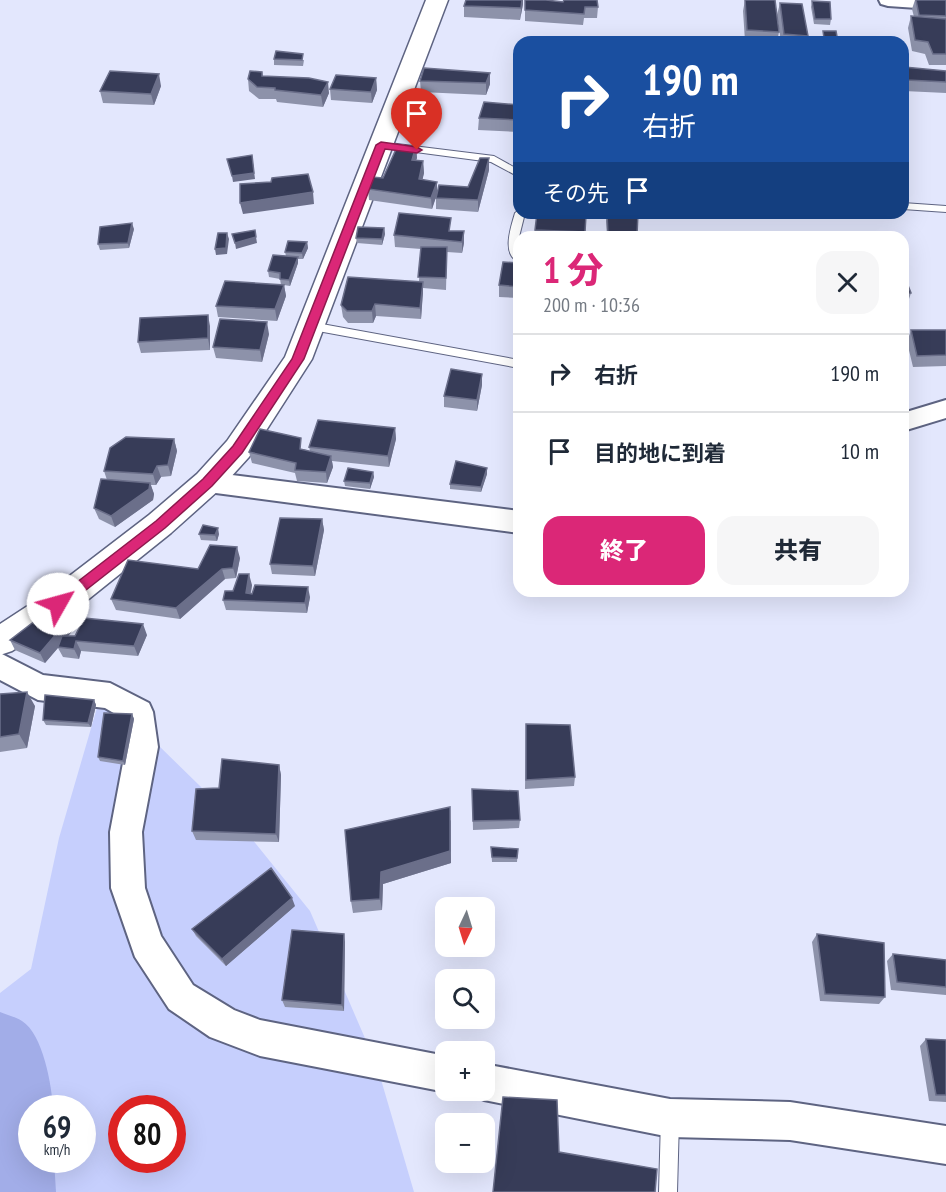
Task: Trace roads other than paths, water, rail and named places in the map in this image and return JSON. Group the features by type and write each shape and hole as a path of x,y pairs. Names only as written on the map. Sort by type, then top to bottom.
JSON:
{"highway":[{"path":"0,641 58,604 160,524 208,482 238,449 298,359 437,0"}],"street":[{"path":"888,0 946,4"},
{"path":"909,421 946,409"},
{"path":"208,482 513,521"},
{"path":"0,665 38,687 110,696 138,712 142,747 126,832 128,888 147,945 181,997 223,1024 260,1038 435,1072"},
{"path":"495,1084 670,1118 790,1121 946,1145"}],"lane":[{"path":"381,145 494,159 513,170"},
{"path":"909,206 946,209"},
{"path":"311,326 513,363"},
{"path":"668,1192 670,1118"}],"waterway":[{"path":"0,1046 14,1069 17,1094 19,1192"}]}
